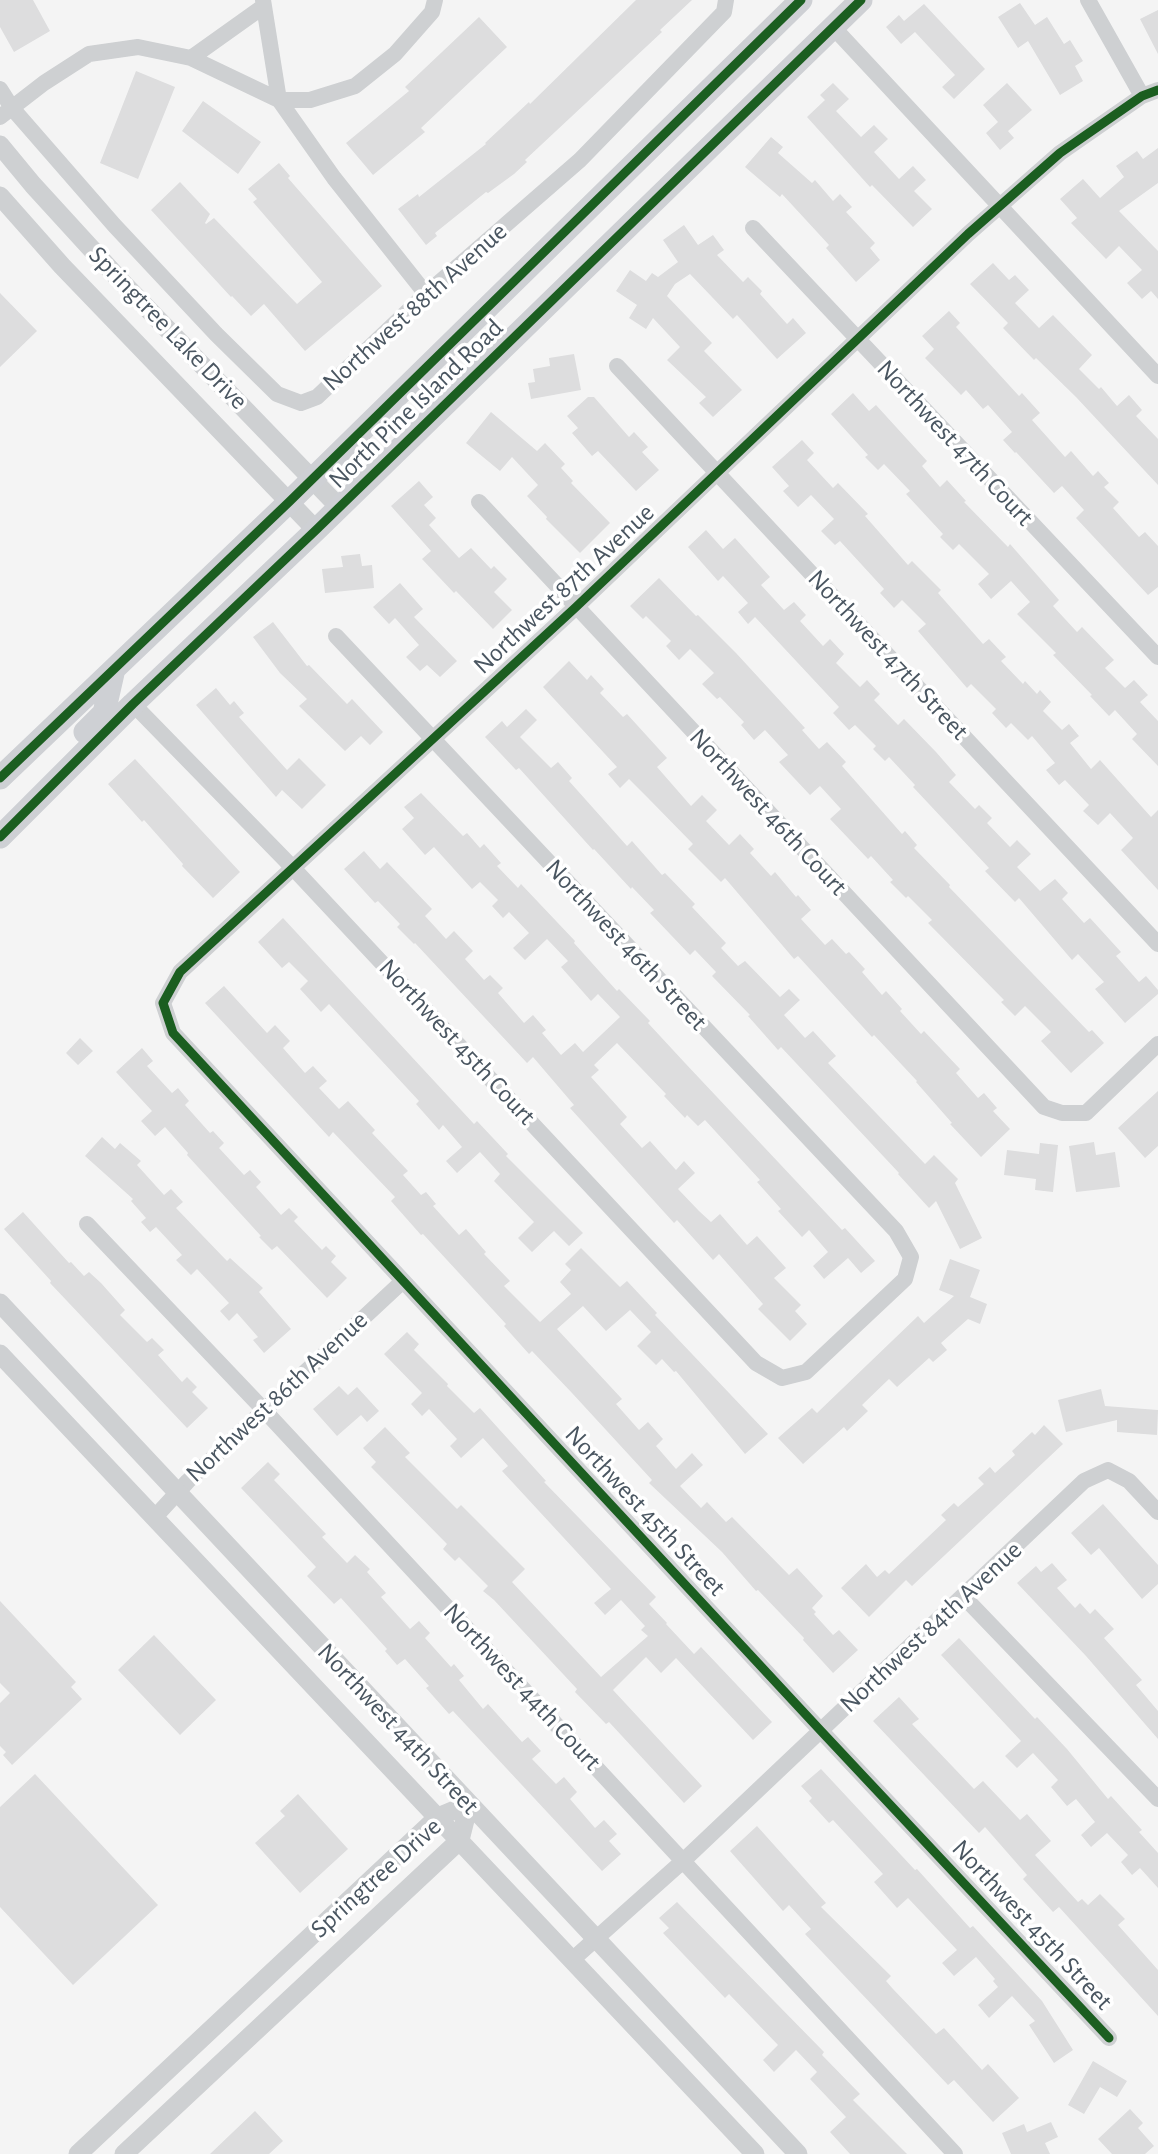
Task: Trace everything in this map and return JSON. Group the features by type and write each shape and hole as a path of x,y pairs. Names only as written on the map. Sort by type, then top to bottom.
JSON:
{"main road":[{"name":"North Pine Island Road","path":"0,778 289,502 801,0"},
{"name":"North Pine Island Road","path":"0,835 861,0"},
{"path":"0,835 36,780 104,713 114,669"}],"street":[{"path":"6,112 89,54 138,47 191,58 279,100 310,100 355,86 395,54 432,12 435,0"},
{"name":"Northwest 88th Avenue","path":"0,89 6,112 216,334 277,394 301,403 317,397 426,294 580,160 724,12 726,0"},
{"path":"1088,0 1150,93"},
{"path":"191,58 263,3 279,100 334,178 426,294"},
{"path":"833,27 1158,376"},
{"name":"Northwest 87th Avenue","path":"163,1003 180,972 576,607 998,206 1060,153 1150,93"},
{"name":"Springtree Lake Drive","path":"0,145 118,278 339,507"},
{"name":"Springtree Lake Drive","path":"0,196 62,265 316,530"},
{"name":"Northwest 47th Court","path":"753,228 1158,657"},
{"name":"Northwest 47th Street","path":"617,366 1158,944"},
{"name":"Northwest 46th Court","path":"479,502 1044,1107 1062,1113 1086,1113 1158,1044"},
{"name":"Northwest 46th Street","path":"336,636 895,1231 911,1257 905,1279 816,1363 806,1372 782,1378"},
{"name":"Northwest 45th Court","path":"133,704 294,869 756,1363 782,1378"},
{"name":"Northwest 45th Street","path":"163,1003 173,1032 1109,2038"},
{"name":"Northwest 44th Court","path":"87,1224 263,1409 955,2154"},
{"name":"Northwest 86th Avenue","path":"155,1517 176,1493 263,1409 402,1281"},
{"name":"Northwest 44th Street","path":"0,1303 798,2154"},
{"name":"Northwest 44th Street","path":"0,1354 755,2154"},
{"name":"Northwest 84th Avenue","path":"572,1960 683,1861 1084,1481 1108,1470 1129,1481 1158,1512"},
{"path":"963,1596 1158,1799"},
{"name":"Springtree Drive","path":"78,2154 438,1818 469,1804"},
{"name":"Springtree Drive","path":"124,2154 460,1840 469,1804"},
{"path":"740,2139 763,2117"}],"building":[{"path":"0,0 33,0 50,31 14,52 0,27"},
{"path":"636,0 692,0 660,30 662,32 525,160 527,162 514,174 486,192 435,233 437,236 426,245 398,209 418,194 419,197 486,144"},
{"path":"1020,3 1035,25 1047,17 1064,44 1070,40 1083,61 1075,66 1083,81 1060,95 1028,41 1018,48 998,17"},
{"path":"924,4 985,69 954,99 942,87 955,75 915,32 901,44 886,27 899,15 904,21"},
{"path":"1158,10 1158,54 1140,19"},
{"path":"479,17 507,47 421,128 425,132 373,175 346,143 409,91 405,87"},
{"path":"136,71 175,87 138,179 100,163"},
{"path":"833,83 849,99 836,111 861,137 874,125 888,139 874,152 899,179 913,166 926,180 914,191 932,209 913,227 872,185 870,187 807,117 825,100 820,95"},
{"path":"1007,83 1032,110 1008,131 1014,138 1000,150 986,133 998,122 983,105"},
{"path":"203,101 261,142 238,174 182,131"},
{"path":"771,137 783,147 778,153 812,183 815,180 833,201 840,194 852,207 846,212 875,243 870,248 880,260 856,282 826,248 829,245 782,194 780,197 745,167"},
{"path":"1158,148 1158,183 1119,211 1158,251 1158,299 1151,291 1142,299 1127,283 1142,270 1119,246 1106,259 1071,223 1077,218 1060,199 1083,179 1100,198 1124,177 1116,166 1137,151 1143,159"},
{"path":"279,163 290,176 288,178 382,286 305,351 264,304 251,316 151,210 180,182 210,214 205,223 214,218 297,304 322,282 253,202 257,199 248,189"},
{"path":"684,225 698,245 713,235 724,250 717,255 743,282 748,277 787,324 793,318 806,333 777,359 737,315 733,319 690,274 675,284 667,296 712,343 704,351 742,390 713,417 699,403 706,397 667,360 680,347 653,318 646,329 629,318 637,305 616,291 630,270 646,281 652,273 658,277 678,262 663,240"},
{"path":"993,263 1009,280 1015,275 1029,290 1015,303 1039,328 1053,315 1092,355 1079,369 1099,389 1101,387 1117,406 1129,395 1142,410 1136,416 1158,439 1158,485 1076,397 1003,328 1008,323 970,284"},
{"path":"0,293 37,331 0,367"},
{"path":"949,311 960,323 956,327 1019,396 1022,393 1040,413 1032,420 1065,457 1071,451 1093,476 1098,471 1109,483 1104,487 1119,502 1113,508 1139,537 1145,532 1158,546 1158,587 1148,595 1076,518 1084,510 1062,486 1054,493 1003,440 1012,432 988,405 983,409 966,390 961,395 925,358 934,349 922,336"},
{"path":"574,354 581,390 531,399 528,383 535,382 533,369 550,366 549,358"},
{"path":"853,393 869,411 876,405 927,461 922,466 940,487 947,480 966,501 964,502 1008,547 1010,544 1059,600 1053,606 1077,632 1082,627 1114,660 1105,668 1125,688 1134,680 1148,695 1140,702 1158,721 1158,766 1132,739 1137,734 1115,710 1109,716 1053,655 1056,653 1017,614 1030,602 1011,581 991,599 978,584 989,574 959,544 953,550 940,537 943,534 906,494 910,491 884,464 878,470 865,457 868,455 831,414"},
{"path":"588,397 594,397 629,437 634,432 648,447 642,452 659,470 636,491 598,451 592,456 572,433 578,428 567,416"},
{"path":"491,412 537,451 545,443 565,464 561,468 573,481 571,483 610,523 580,553 527,496 538,485 512,457 500,471 466,443"},
{"path":"802,440 814,453 807,460 833,488 838,483 868,514 865,516 908,565 912,561 941,590 938,593 983,644 989,639 1006,657 1001,661 1023,684 1025,681 1037,694 1040,690 1051,702 1043,711 1062,730 1069,724 1079,736 1070,743 1091,769 1100,760 1151,817 1158,810 1158,890 1121,850 1133,838 1110,813 1098,825 1083,811 1089,805 1065,780 1059,785 1046,770 1055,763 1032,736 1028,740 1011,723 1006,728 992,713 996,709 971,684 967,688 918,631 926,624 902,600 894,608 880,593 884,589 840,541 835,545 821,531 834,519 811,495 798,507 783,491 789,486 772,467"},
{"path":"419,481 433,497 424,505 436,518 429,525 459,558 471,548 491,569 494,566 507,579 494,592 512,610 493,629 422,559 431,551 391,506"},
{"path":"706,530 723,549 735,538 770,577 761,585 784,610 794,602 806,615 800,621 823,646 830,639 844,654 836,663 860,687 867,680 880,694 874,700 898,725 904,719 936,752 956,775 949,782 975,809 979,805 992,818 987,823 1010,847 1017,840 1031,854 1017,867 1040,891 1055,879 1068,893 1062,899 1084,923 1090,918 1121,952 1116,956 1139,982 1146,976 1158,990 1158,994 1125,1023 1095,989 1104,982 1078,954 1072,960 1019,898 1015,902 985,871 989,868 913,787 915,785 889,757 885,761 873,749 876,746 855,725 849,730 833,713 839,707 755,617 748,624 738,612 748,603 723,576 718,581 688,547"},
{"path":"360,554 362,566 372,565 374,588 325,593 322,569 343,567 341,556"},
{"path":"659,578 736,653 805,728 802,730 819,749 827,742 846,762 842,766 902,834 905,831 917,845 914,848 949,887 1089,1032 1092,1030 1104,1043 1071,1073 1041,1041 1051,1032 1025,1006 1015,1016 1001,1002 1004,1000 928,923 932,920 908,896 906,898 871,856 868,859 830,819 841,809 820,786 810,795 779,762 788,755 765,730 754,740 741,725 744,722 720,697 717,699 702,684 714,673 690,649 679,660 666,646 671,641 646,616 643,619 630,606"},
{"path":"400,583 423,609 414,617 457,661 440,677 427,665 420,671 406,657 419,645 395,618 389,624 373,607"},
{"path":"273,622 307,666 309,665 347,704 352,699 383,732 370,745 361,736 345,751 299,706 307,699 280,673 253,637"},
{"path":"569,661 587,680 591,675 604,689 600,693 623,717 627,714 667,758 657,767 691,806 702,795 717,810 706,821 729,845 740,834 754,849 750,853 771,876 775,872 811,910 801,919 825,945 832,939 846,954 849,952 865,969 862,972 882,995 886,991 921,1034 924,1031 960,1069 956,1073 978,1098 984,1093 997,1108 993,1111 1010,1129 981,1157 950,1124 952,1123 917,1081 874,1035 872,1037 798,956 794,959 725,878 721,882 688,849 693,844 629,779 620,788 608,774 617,767 543,687"},
{"path":"216,688 230,705 234,701 244,713 239,717 287,770 299,758 326,785 302,809 282,790 276,797 196,705"},
{"path":"526,709 537,720 520,737 551,768 558,762 572,778 569,781 627,846 632,841 662,875 665,873 695,904 692,907 726,943 721,948 738,966 745,961 780,997 789,989 800,1000 784,1015 805,1038 813,1031 836,1056 828,1063 925,1164 934,1155 958,1179 955,1183 982,1238 960,1249 936,1201 929,1208 781,1047 778,1050 748,1016 750,1015 712,976 716,972 695,950 690,955 650,913 654,910 593,850 519,768 516,770 485,737 502,721 507,727"},
{"path":"135,759 240,872 213,898 108,784"},
{"path":"421,793 463,836 467,833 480,848 484,844 501,863 497,866 518,888 521,884 575,941 617,991 619,989 650,1021 648,1023 685,1063 842,1230 845,1228 875,1261 861,1273 848,1258 824,1279 813,1266 828,1252 809,1230 802,1237 778,1211 781,1209 757,1182 760,1180 705,1120 698,1126 687,1115 685,1118 617,1043 594,1065 599,1070 591,1077 627,1117 620,1124 642,1148 650,1141 676,1170 684,1161 695,1173 678,1189 699,1211 711,1222 720,1214 747,1245 757,1236 786,1268 774,1278 801,1305 795,1311 807,1324 790,1341 758,1309 763,1304 719,1254 713,1260 677,1220 674,1223 570,1108 574,1105 533,1057 527,1063 397,927 400,924 378,901 375,903 344,869 364,851 380,869 387,862 432,909 425,916 446,939 454,931 473,951 465,959 484,980 490,975 503,988 498,993 524,1023 533,1015 546,1030 542,1033 561,1055 575,1043 583,1052 620,1017 598,994 591,1001 561,967 568,961 547,939 525,960 513,948 529,933 509,912 503,918 492,906 498,900 480,882 472,889 434,847 425,855 402,829 414,818 404,807"},
{"path":"283,918 474,1124 477,1121 508,1154 506,1156 583,1233 569,1246 554,1231 532,1252 518,1238 534,1222 494,1181 500,1174 480,1152 457,1173 446,1161 462,1147 443,1125 439,1130 416,1104 419,1101 329,1004 321,1012 300,989 308,981 289,962 282,968 258,942"},
{"path":"224,986 267,1033 275,1025 290,1041 283,1048 305,1073 313,1066 327,1081 319,1088 339,1109 348,1101 375,1130 372,1133 408,1171 403,1175 421,1195 426,1192 436,1204 433,1206 459,1235 466,1229 486,1252 484,1254 510,1281 504,1286 540,1322 571,1294 560,1282 571,1270 565,1264 581,1248 620,1287 627,1281 657,1313 655,1315 768,1434 745,1454 676,1371 662,1359 656,1365 637,1346 651,1332 630,1310 606,1331 583,1306 557,1329 622,1399 616,1404 639,1430 648,1422 663,1439 656,1446 676,1469 692,1453 703,1465 680,1486 701,1508 707,1502 726,1522 732,1517 789,1575 797,1568 823,1596 812,1608 816,1612 814,1614 833,1635 839,1630 858,1650 833,1673 804,1638 758,1590 756,1591 722,1552 649,1483 652,1480 532,1351 529,1354 504,1326 506,1324 423,1234 421,1235 391,1201 395,1197 333,1132 329,1137 205,1003"},
{"path":"80,1038 93,1051 78,1065 66,1053"},
{"path":"142,1048 153,1061 147,1066 172,1093 178,1088 189,1101 185,1105 210,1133 213,1131 224,1143 219,1148 244,1175 250,1170 261,1182 256,1187 281,1215 289,1208 298,1217 294,1221 322,1250 326,1246 336,1256 331,1262 347,1278 327,1298 277,1246 272,1250 259,1237 261,1236 165,1127 155,1136 141,1121 152,1111 116,1072"},
{"path":"1158,1091 1158,1146 1145,1158 1118,1128"},
{"path":"102,1137 115,1149 120,1143 141,1161 137,1165 164,1195 171,1189 183,1202 176,1208 227,1261 230,1258 263,1288 259,1292 291,1329 264,1353 253,1340 258,1337 237,1313 229,1321 220,1311 229,1303 197,1269 191,1275 176,1260 182,1255 156,1227 150,1232 141,1222 146,1218 131,1201 133,1199 85,1156"},
{"path":"1094,1142 1096,1155 1115,1152 1120,1187 1076,1192 1069,1146"},
{"path":"1040,1143 1058,1145 1053,1192 1035,1190 1036,1179 1004,1175 1007,1150 1039,1154"},
{"path":"23,1212 69,1263 84,1276 89,1272 101,1283 125,1310 120,1315 147,1342 152,1338 164,1350 158,1355 182,1382 187,1377 197,1387 192,1392 208,1408 187,1428 50,1283 4,1229"},
{"path":"950,1259 980,1270 970,1297 987,1304 980,1324 968,1319 941,1343 947,1350 933,1362 929,1358 897,1387 889,1379 862,1405 868,1411 847,1431 844,1427 803,1464 778,1438 812,1408 817,1413 918,1316 924,1323 954,1296 939,1290"},
{"path":"407,1332 419,1344 414,1350 447,1386 474,1413 480,1408 546,1481 544,1482 656,1597 649,1604 694,1654 701,1647 772,1722 753,1740 676,1658 661,1673 646,1657 613,1690 702,1786 684,1803 609,1722 606,1724 575,1692 577,1689 483,1591 488,1586 459,1557 455,1561 443,1549 447,1544 371,1467 376,1462 363,1448 385,1427 410,1453 405,1457 457,1509 461,1505 525,1569 512,1582 601,1677 648,1636 641,1630 645,1626 621,1600 605,1615 594,1603 611,1589 502,1471 508,1466 483,1438 461,1458 450,1446 457,1439 429,1409 422,1416 411,1404 422,1393 384,1354"},
{"path":"339,1386 348,1395 357,1387 379,1411 367,1422 361,1415 337,1436 313,1409"},
{"path":"1101,1389 1105,1406 1158,1410 1157,1435 1117,1432 1117,1420 1066,1432 1058,1400"},
{"path":"1044,1425 1063,1444 912,1586 906,1580 869,1617 841,1588 866,1564 877,1577 885,1570 889,1574 946,1520 941,1515 954,1503 958,1507 984,1484 978,1478 990,1467 995,1473 1015,1455 1012,1451 1032,1432 1035,1435"},
{"path":"268,1462 280,1474 274,1480 326,1534 322,1537 347,1563 355,1555 370,1569 367,1572 386,1593 381,1597 410,1629 419,1621 430,1633 425,1638 451,1667 454,1664 464,1676 459,1680 483,1709 488,1704 522,1742 528,1737 541,1751 532,1759 556,1784 564,1777 577,1792 570,1799 595,1828 604,1820 617,1834 609,1841 621,1854 602,1871 453,1711 449,1714 405,1659 397,1665 385,1651 387,1649 341,1598 334,1604 307,1576 316,1567 241,1488"},
{"path":"1103,1504 1158,1565 1158,1584 1142,1599 1099,1548 1091,1555 1071,1533"},
{"path":"1052,1563 1067,1580 1057,1588 1075,1608 1080,1603 1090,1614 1095,1609 1114,1629 1104,1638 1142,1680 1136,1685 1158,1711 1158,1739 1086,1656 1017,1583 1036,1566 1041,1572"},
{"path":"0,1601 76,1682 71,1687 82,1699 12,1765 3,1755 6,1752 0,1746 0,1703 10,1693 0,1683"},
{"path":"154,1635 216,1700 180,1735 118,1670"},
{"path":"959,1638 1067,1749 1108,1799 1111,1796 1142,1830 1139,1832 1158,1853 1158,1888 1140,1868 1132,1875 1121,1862 1128,1855 1107,1833 1091,1847 1081,1835 1095,1822 1076,1799 1067,1806 1051,1787 1058,1780 1033,1753 1017,1768 1005,1756 1021,1741 941,1655"},
{"path":"899,1697 919,1719 912,1724 974,1789 983,1781 1020,1820 1027,1814 1051,1841 1035,1855 1078,1902 1082,1899 1088,1905 1100,1894 1125,1919 1118,1925 1158,1970 1158,2016 1059,1907 1053,1912 1023,1879 1027,1875 985,1827 979,1833 873,1721"},
{"path":"821,1769 1042,2001 1073,2050 1054,2063 1029,2025 1035,2021 1012,1996 989,2018 978,2005 998,1987 993,1981 995,1979 976,1957 954,1976 942,1963 957,1950 908,1898 897,1908 874,1882 883,1874 833,1820 829,1823 809,1801 812,1798 801,1786"},
{"path":"35,1774 158,1905 73,1985 0,1907 0,1807"},
{"path":"298,1794 348,1849 300,1893 255,1843 285,1816 280,1811"},
{"path":"757,1826 826,1903 821,1907 891,1976 886,1981 936,2034 944,2028 982,2070 988,2064 1019,2098 993,2122 954,2080 948,2085 805,1934 811,1929 789,1905 783,1911 730,1851"},
{"path":"677,1902 824,2052 822,2055 860,2094 853,2100 907,2154 850,2154 830,2132 846,2117 810,2079 817,2072 796,2050 774,2072 763,2060 778,2045 729,1994 725,1998 663,1933 669,1928 659,1918"},
{"path":"1093,2061 1127,2081 1117,2097 1100,2087 1084,2114 1068,2105"},
{"path":"1130,2109 1143,2123 1138,2128 1154,2146 1145,2154 1112,2154 1098,2139"},
{"path":"255,2111 283,2141 269,2154 210,2154"},
{"path":"1051,2122 1058,2137 1045,2143 1050,2154 1011,2154 1002,2133 1024,2124 1027,2132"}],"cycle path":[{"path":"0,778 289,502 801,0"},
{"path":"0,837 133,704 316,530 861,0"},
{"path":"1109,2038 173,1033 163,1003 180,972 576,607 968,234 1060,153 1142,96 1158,90"}]}
